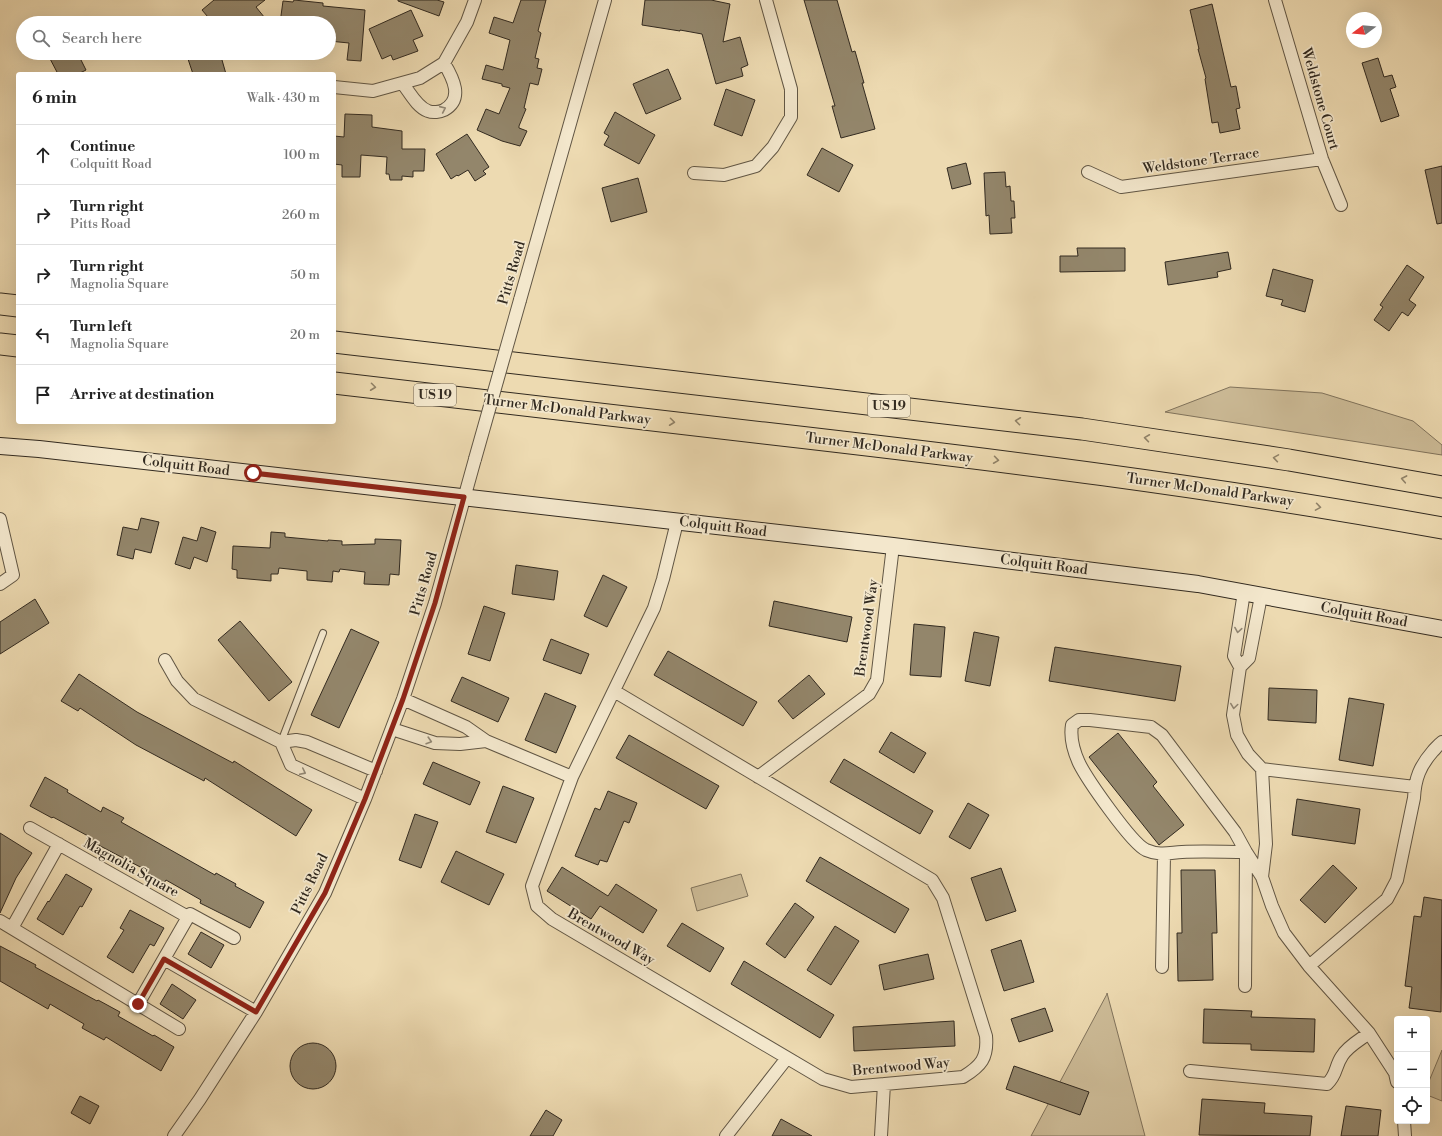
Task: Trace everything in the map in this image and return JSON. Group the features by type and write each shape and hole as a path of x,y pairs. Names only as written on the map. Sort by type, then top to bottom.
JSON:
{"highway":[{"path":"0,304 16,306"},
{"name":"US 19","path":"336,342 1082,429 1289,460 1442,487"},
{"path":"0,344 16,346"},
{"name":"Turner McDonald Parkway","path":"336,383 978,458 1282,500 1442,528"}],"street":[{"path":"336,87 373,91 403,84 420,78 444,63 467,22 475,0"},
{"name":"Pitts Road","path":"174,1136 256,1012 325,893 365,799 392,729 435,603 605,0"},
{"path":"694,173 724,175 756,166 773,147 791,117 791,89 766,0"},
{"name":"Weldstone Court","path":"1275,0 1322,159 1341,205"},
{"path":"403,84 420,105 429,112 440,112 448,107 454,100 455,91 454,81 444,63"},
{"name":"Weldstone Terrace","path":"1088,172 1121,187 1322,159"},
{"name":"Colquitt Road","path":"0,446 39,449 893,546 1198,584 1442,629"},
{"path":"0,519 13,575 0,584"},
{"name":"Brentwood Way","path":"614,691 932,880 943,898 986,1036 987,1045 984,1056 976,1069 963,1077 851,1087 823,1079 552,919 537,906 532,886 572,778 654,608 664,579 677,522"},
{"name":"Brentwood Way","path":"758,777 869,694 877,680 893,546"},
{"path":"1240,667 1234,656 1244,592"},
{"path":"1261,596 1249,658 1240,667 1233,715 1237,735 1248,754 1262,769 1266,844 1262,877"},
{"path":"165,660 177,682 194,699 281,742 296,740 307,742 376,771"},
{"path":"403,699 466,727 486,741 572,778"},
{"path":"1246,852 1180,852 1164,855 1145,850 1131,836 1086,777 1078,762 1073,744 1071,731 1072,725 1079,720 1090,720 1151,727 1162,735 1235,832 1262,877 1272,906 1284,933 1309,966 1370,1033 1394,1071"},
{"path":"392,729 435,743 460,744 486,741"},
{"path":"281,742 291,766 365,799"},
{"path":"1309,966 1386,899 1397,880 1418,774 1424,762 1442,742"},
{"path":"1262,769 1415,787"},
{"name":"Magnolia Square","path":"30,828 188,917 190,914 234,938"},
{"path":"12,928 59,844"},
{"path":"1245,986 1246,852"},
{"path":"1162,967 1164,855"},
{"path":"138,1004 188,917"},
{"path":"0,921 179,1028"},
{"path":"164,959 256,1012"},
{"path":"1190,1071 1327,1084 1333,1078 1341,1056 1349,1048 1370,1033"},
{"path":"726,1136 787,1058"},
{"path":"881,1136 884,1084"},
{"path":"1404,1124 1405,1136"}],"lane":[{"path":"281,742 323,633"}],"shaded area":[{"path":"1230,387 1322,393 1413,421 1442,445 1442,455 1165,412"},
{"path":"741,874 748,896 697,911 691,888"},
{"path":"1107,994 1145,1136 1031,1136"},
{"path":"1442,1050 1442,1101 1430,1096 1430,1079"}],"building":[{"path":"214,0 265,0 256,7 263,16 207,16 202,10"},
{"path":"294,0 323,3 323,6 365,10 361,61 347,60 349,43 336,42 336,16 281,16 283,1 293,2"},
{"path":"398,0 437,0 444,2 439,16"},
{"path":"521,0 546,0 538,31 541,33 535,58 539,59 537,68 542,69 538,85 530,83 524,108 526,109 519,126 519,128 527,131 520,146 502,141 477,130 486,109 499,114 510,88 502,86 502,84 482,79 486,65 503,70 510,40 489,33 494,17 513,23"},
{"path":"645,0 711,0 730,4 723,42 740,37 748,65 741,68 743,76 716,84 702,34 642,25"},
{"path":"804,0 837,0 852,52 855,51 875,129 841,138 832,106 835,106"},
{"path":"1212,4 1231,87 1236,86 1240,108 1236,109 1240,129 1220,133 1218,122 1212,123 1206,78 1190,10"},
{"path":"411,10 423,36 413,40 418,51 393,60 391,55 382,59 369,29"},
{"path":"1378,58 1384,77 1392,75 1396,87 1390,89 1399,116 1381,122 1362,63"},
{"path":"51,60 81,60 86,70 82,72 57,72"},
{"path":"188,60 222,60 225,72 192,72"},
{"path":"668,69 681,99 646,114 633,84"},
{"path":"726,89 755,100 742,136 714,125"},
{"path":"615,112 655,135 639,164 604,145 609,136 604,133"},
{"path":"345,114 372,115 372,127 402,131 402,149 425,149 424,171 413,171 413,177 402,176 402,180 390,180 389,174 386,174 387,157 361,155 360,177 342,177 342,165 336,164 336,136 344,137"},
{"path":"467,134 489,167 483,171 486,174 475,181 468,170 451,179 436,154"},
{"path":"822,148 853,165 839,192 807,175"},
{"path":"966,163 971,184 952,189 947,168"},
{"path":"1442,166 1442,223 1437,224 1425,170"},
{"path":"1005,172 1006,187 1010,186 1011,201 1014,201 1015,218 1011,218 1012,233 990,234 989,215 986,216 984,173"},
{"path":"638,178 647,212 611,222 602,188"},
{"path":"1077,248 1125,248 1125,271 1060,272 1060,256 1078,256"},
{"path":"1228,252 1231,269 1217,272 1218,277 1168,285 1165,262"},
{"path":"1407,265 1424,277 1409,300 1416,305 1408,316 1402,312 1389,331 1374,320 1383,307 1380,305"},
{"path":"1273,269 1313,280 1305,312 1281,305 1283,300 1266,296"},
{"path":"141,518 159,522 151,553 135,549 133,559 117,555 123,527 138,530"},
{"path":"201,527 216,532 207,562 194,557 190,569 175,564 183,537 197,541"},
{"path":"271,532 285,533 285,537 342,541 342,545 375,544 375,539 401,540 399,575 390,574 389,585 364,584 365,572 340,569 339,572 333,571 332,582 307,580 307,571 279,568 278,574 271,574 271,581 237,578 237,570 232,569 233,546 270,548"},
{"path":"516,565 558,571 554,600 512,594"},
{"path":"603,575 627,587 607,627 584,616"},
{"path":"35,599 49,623 0,654 0,622"},
{"path":"774,601 852,617 847,642 769,626"},
{"path":"484,606 505,613 490,661 468,654"},
{"path":"240,621 292,682 269,701 218,640"},
{"path":"914,624 945,627 941,677 910,675"},
{"path":"351,629 379,642 339,728 311,715"},
{"path":"974,632 999,637 990,686 965,681"},
{"path":"551,639 589,654 581,674 543,660"},
{"path":"1055,647 1181,666 1175,701 1049,681"},
{"path":"668,651 757,702 743,726 654,675"},
{"path":"79,674 137,712 233,763 234,761 312,810 296,836 205,778 204,781 136,745 80,708 78,711 61,701"},
{"path":"809,675 825,694 793,719 778,701"},
{"path":"462,677 509,698 498,722 451,701"},
{"path":"1269,688 1317,690 1316,723 1268,720"},
{"path":"545,693 576,706 556,753 525,740"},
{"path":"1349,698 1384,704 1373,766 1339,760"},
{"path":"891,732 926,753 914,773 879,752"},
{"path":"1118,733 1157,782 1153,786 1184,825 1159,845 1089,757"},
{"path":"629,735 719,786 706,809 616,758"},
{"path":"844,759 933,811 920,834 830,782"},
{"path":"433,762 480,782 470,805 423,784"},
{"path":"45,777 101,812 103,807 124,818 121,822 215,875 216,873 236,884 235,886 264,902 250,928 200,903 201,900 166,880 164,883 143,870 144,869 87,839 88,836 30,806"},
{"path":"503,786 534,798 516,843 486,832"},
{"path":"608,791 637,803 629,823 624,821 607,862 600,860 598,865 575,856 595,808 600,810"},
{"path":"1297,799 1360,809 1355,844 1292,835"},
{"path":"968,803 989,815 970,849 949,837"},
{"path":"415,814 438,822 421,868 399,860"},
{"path":"0,833 32,853 16,878 0,913"},
{"path":"456,851 504,874 489,905 441,882"},
{"path":"820,857 909,909 895,933 806,881"},
{"path":"1333,865 1357,888 1325,923 1300,900"},
{"path":"562,867 608,896 616,884 657,910 643,933 600,906 591,919 547,891"},
{"path":"1001,868 1016,911 986,921 971,878"},
{"path":"1181,870 1215,870 1217,933 1212,933 1213,980 1178,981 1177,933 1182,933"},
{"path":"66,874 92,889 63,935 37,919"},
{"path":"1424,897 1442,900 1441,1012 1409,1008 1412,987 1405,986 1414,916 1421,917"},
{"path":"795,903 814,917 785,958 766,944"},
{"path":"130,910 164,928 154,946 150,944 133,973 107,957 124,930 120,928"},
{"path":"682,923 724,948 710,972 667,946"},
{"path":"835,926 859,941 831,985 807,970"},
{"path":"201,932 224,945 211,968 188,954"},
{"path":"1021,940 1034,982 1004,991 991,950"},
{"path":"0,946 36,965 35,967 120,1012 118,1016 174,1047 161,1071 106,1037 104,1040 82,1028 84,1024 50,1004 48,1009 0,981"},
{"path":"928,954 934,979 884,990 879,965"},
{"path":"744,961 834,1015 820,1038 731,984"},
{"path":"172,984 196,1000 183,1019 160,1004"},
{"path":"1045,1008 1053,1031 1019,1042 1011,1019"},
{"path":"1204,1009 1252,1011 1251,1017 1315,1019 1314,1052 1251,1050 1251,1044 1203,1043"},
{"path":"954,1021 955,1046 854,1051 853,1027"},
{"path":"313,1043 326,1047 332,1053 336,1066 332,1079 326,1085 313,1089 300,1085 294,1079 290,1066 294,1053 300,1047"},
{"path":"1014,1066 1089,1092 1080,1115 1006,1089"},
{"path":"80,1096 99,1106 90,1124 71,1113"},
{"path":"1202,1099 1265,1103 1264,1113 1312,1116 1310,1136 1199,1135"},
{"path":"1346,1106 1381,1110 1378,1136 1341,1136"},
{"path":"546,1110 562,1120 553,1136 530,1136"},
{"path":"781,1119 812,1136 772,1136"}],"route":[{"path":"138,1004 164,959 256,1012 325,893 365,799 403,699 435,603 464,497 253,473"}]}
